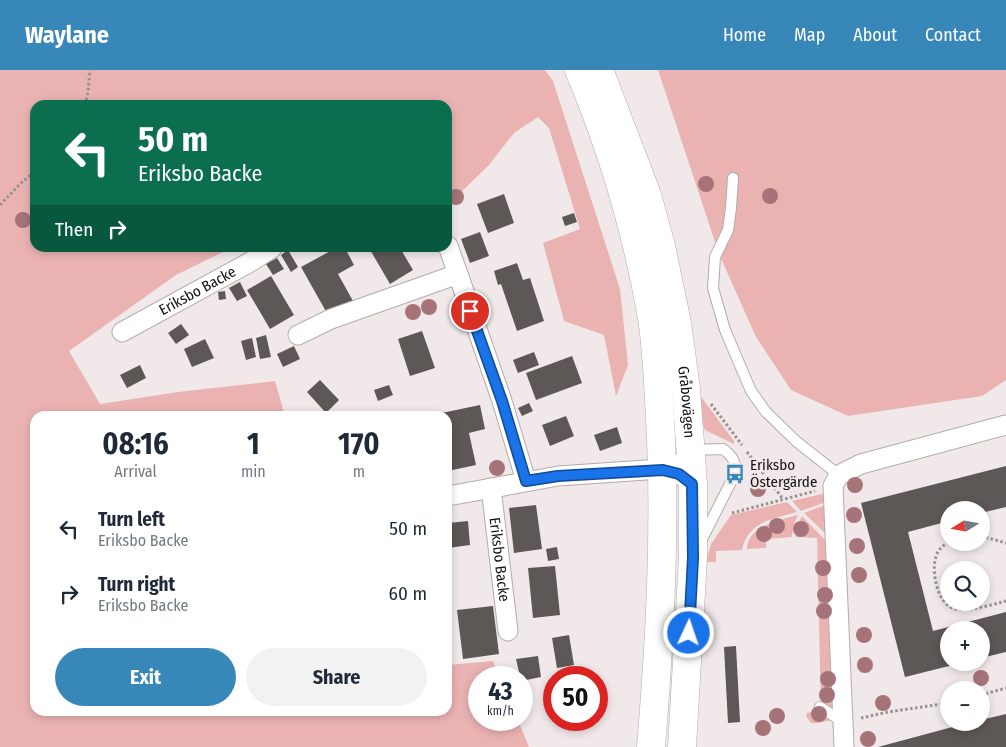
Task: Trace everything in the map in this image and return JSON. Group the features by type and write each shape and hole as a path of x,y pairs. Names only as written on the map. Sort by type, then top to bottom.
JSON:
{"main road":[{"name":"Gråbovägen","path":"579,70 617,169 636,241 652,314 663,470 658,655 651,747"},
{"name":"Gråbovägen","path":"599,70 647,195 662,246 686,389 691,450 693,558 682,747"}],"street":[{"name":"Eriksbo Backe","path":"122,332 266,252"},
{"path":"450,252 502,401 526,481"},
{"path":"298,336 331,320 458,274"},
{"path":"844,747 836,480 861,464 1006,425"},
{"path":"452,495 558,476 663,470 679,474 692,484"},
{"name":"Eriksbo Backe","path":"491,488 508,631"}],"lane":[{"path":"733,178 728,230 714,257 712,288 725,330 751,391 766,412 836,480"},
{"path":"663,470 691,450 723,449 732,456 736,468 735,474 693,558"},
{"path":"820,707 843,722"}],"path":[{"path":"86,100 90,70"},
{"path":"0,205 30,176"},
{"path":"740,441 783,499"},
{"path":"728,514 783,499 836,480"},
{"path":"990,539 1006,543"},
{"path":"940,549 934,567 936,585 943,602 954,609 979,608 1006,601"},
{"path":"990,692 1006,688"},
{"path":"843,722 888,712 940,704"}],"shaded area":[{"path":"0,70 545,70 553,81 620,289 628,365 616,396 604,335 564,321 543,243 580,229 549,128 538,117 514,133 489,165 452,201 452,100 30,100 30,252 223,252 176,275 69,351 100,404 178,392 275,381 284,411 30,411 30,716 452,716 452,665 493,661 495,666 468,666 468,731 522,731 529,747 0,747"},
{"path":"658,70 1006,70 1006,380 982,396 848,416 791,390 756,337 719,254"},
{"path":"699,394 734,441 734,444 705,430 700,416"},
{"path":"826,493 826,502 801,511 792,501"},
{"path":"787,502 797,512 771,519 756,527 745,540 742,550 716,551 716,562 706,562 711,544 731,515"},
{"path":"825,505 828,536 804,513"},
{"path":"798,515 793,527 792,537 766,539 766,548 747,549 748,541 758,530 774,522"},
{"path":"802,516 826,541 834,711 831,720 818,723 811,723 806,716 807,713 821,710 817,538 796,537 796,528"}],"building":[{"path":"504,194 514,223 488,233 477,204"},
{"path":"574,213 577,222 565,226 562,217"},
{"path":"480,232 489,256 470,263 461,239"},
{"path":"289,252 298,267 291,272 281,255"},
{"path":"329,252 347,252 354,265 338,274 353,301 328,315 301,267"},
{"path":"371,252 402,252 413,270 390,284"},
{"path":"277,258 284,269 273,275 266,264"},
{"path":"517,263 523,280 530,278 544,321 517,331 501,284 498,285 494,271"},
{"path":"271,276 294,315 270,329 247,290"},
{"path":"240,282 247,296 237,301 229,288"},
{"path":"225,291 226,299 219,300 218,292"},
{"path":"181,324 189,335 176,344 168,333"},
{"path":"422,331 435,368 410,376 398,339"},
{"path":"266,335 271,357 260,359 256,338"},
{"path":"252,338 256,357 246,360 241,341"},
{"path":"205,339 214,358 192,367 184,349"},
{"path":"294,346 300,359 283,367 277,354"},
{"path":"534,352 539,365 518,373 513,360"},
{"path":"572,356 582,383 536,400 526,373"},
{"path":"140,365 146,378 127,388 120,375"},
{"path":"320,380 339,400 328,411 324,411 307,392"},
{"path":"389,385 393,395 378,401 374,390"},
{"path":"529,403 533,411 522,416 518,408"},
{"path":"480,405 485,429 469,433 476,465 452,470 451,411"},
{"path":"566,416 574,436 550,446 542,425"},
{"path":"617,427 622,443 600,451 594,435"},
{"path":"1006,466 1006,507 990,511 990,501 940,501 940,523 908,532 933,631 940,629 940,668 905,677 861,503"},
{"path":"536,505 542,549 514,553 509,508"},
{"path":"468,521 470,545 452,547 452,523"},
{"path":"557,547 559,559 548,561 546,549"},
{"path":"555,566 560,615 533,618 528,568"},
{"path":"493,606 499,654 463,659 457,610"},
{"path":"1006,612 1006,652 990,656 990,621 971,621"},
{"path":"569,635 574,665 557,666 552,638"},
{"path":"736,646 740,722 728,723 724,647"},
{"path":"538,656 541,677 533,679 533,666 518,666 516,659"},
{"path":"1006,714 1006,747 878,747 940,730 990,731 990,718"}],"place":[{"name":"Eriksbo Östergärde","path":"735,474"}],"route":[{"path":"470,311 502,401 526,481 558,476 663,470 679,474 692,484 693,558 689,633"}]}
